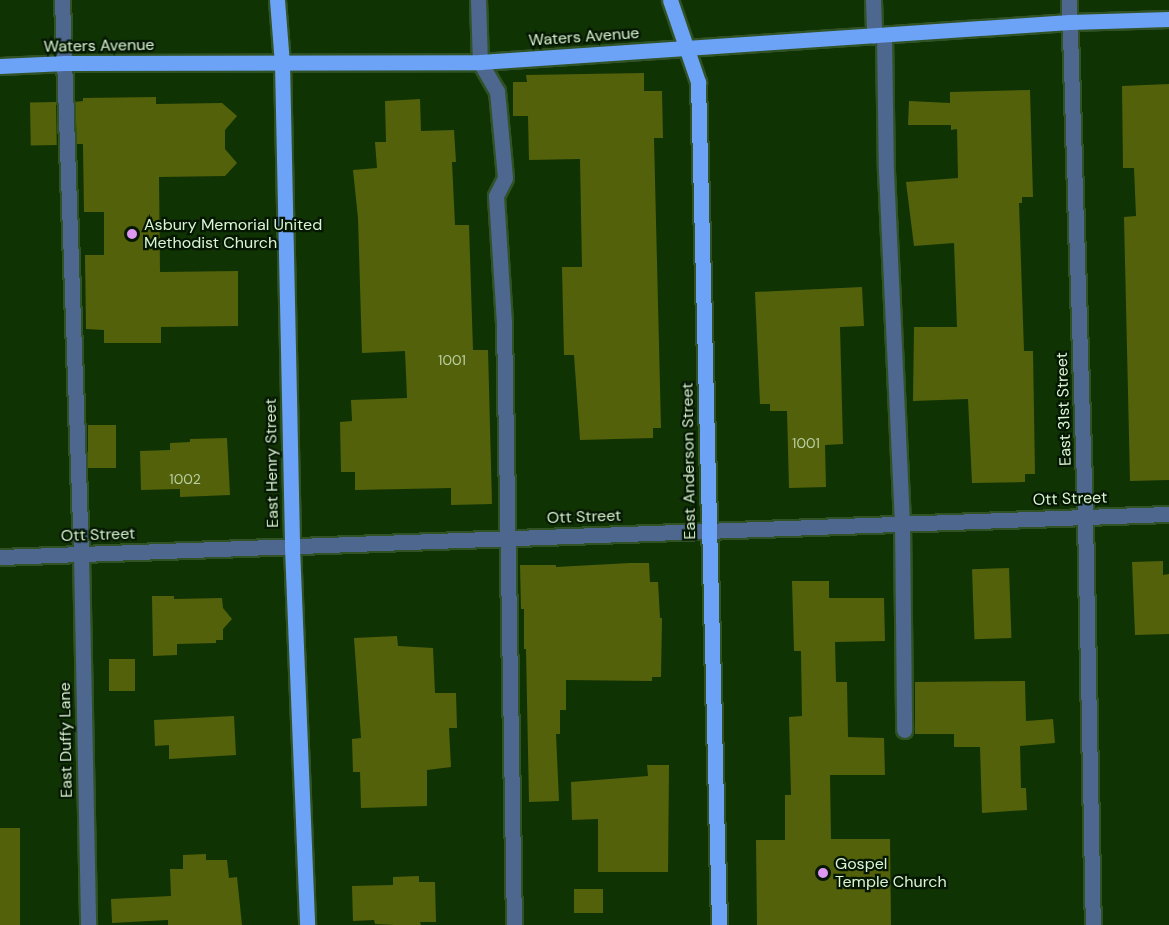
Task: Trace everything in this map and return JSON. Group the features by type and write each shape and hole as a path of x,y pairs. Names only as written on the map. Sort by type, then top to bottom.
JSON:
{"main road":[{"name":"East Henry Street","path":"277,0 282,63 292,547 307,925"},
{"name":"East Anderson Street","path":"670,0 698,82 719,925"},
{"name":"Waters Avenue","path":"0,66 64,63 480,62 1070,22 1169,19"}],"street":[{"name":"East Duffy Lane","path":"62,0 81,554 88,925"},
{"path":"478,0 480,62 497,91 505,178 496,196 504,323 514,925"},
{"path":"873,0 879,36 902,523 904,730"},
{"name":"East 31st Street","path":"1069,0 1085,516 1093,925"},
{"name":"Ott Street","path":"0,557 1169,514"}],"building":[{"path":"644,73 644,91 662,91 663,138 654,138 661,428 653,428 653,438 580,440 574,355 564,355 562,267 582,267 580,159 529,160 528,116 513,116 513,82 527,82 526,75"},
{"path":"1169,84 1169,480 1130,481 1124,217 1136,216 1134,168 1123,168 1122,86"},
{"path":"1030,90 1033,197 1022,197 1022,203 1019,203 1024,351 1033,351 1035,474 1025,474 1025,482 972,483 968,399 913,401 914,327 957,327 954,243 914,246 906,182 958,178 957,129 951,130 951,125 908,125 909,101 950,103 950,92"},
{"name":"Asbury Memorial United Methodist Church","path":"156,97 156,104 222,103 237,116 225,130 225,149 237,163 225,176 159,177 160,272 238,271 238,326 161,327 161,343 104,343 104,330 86,329 85,255 104,255 104,212 84,212 83,144 77,144 75,102 83,101 83,98"},
{"path":"420,99 421,131 454,130 456,162 452,162 455,225 469,225 473,350 488,350 492,504 451,505 451,488 355,490 355,472 341,472 340,422 352,421 351,400 407,398 405,351 362,353 358,218 353,170 377,168 375,142 386,142 385,101"},
{"path":"30,102 56,102 57,145 31,145"},
{"path":"862,287 864,326 840,327 843,444 825,445 826,487 789,488 787,411 770,411 770,404 760,404 755,292"},
{"path":"88,425 116,425 116,468 88,468"},
{"path":"227,438 230,495 180,497 180,489 141,490 140,451 170,450 170,443 190,442 190,439"},
{"path":"1163,561 1163,575 1169,574 1169,634 1135,635 1132,562"},
{"path":"649,563 650,582 658,582 660,618 662,618 661,677 652,677 652,681 566,680 566,710 560,710 560,734 556,734 559,801 529,802 526,649 524,649 524,609 521,609 520,565 556,565 556,567"},
{"path":"1009,568 1011,638 974,639 972,569"},
{"path":"792,581 829,581 829,598 884,598 885,641 835,642 836,682 847,682 848,737 884,738 885,775 830,775 831,839 890,839 891,925 757,925 756,840 785,840 785,795 791,795 789,717 802,716 801,651 794,651"},
{"path":"152,596 174,596 174,599 222,598 223,608 232,619 223,629 223,640 216,640 216,643 177,644 177,655 153,656"},
{"path":"397,636 398,646 433,648 435,693 456,693 457,728 449,728 451,767 427,770 427,806 361,808 360,772 353,772 352,739 361,738 354,638"},
{"path":"109,659 135,659 135,691 109,691"},
{"path":"1025,681 1026,721 1053,719 1055,743 1020,746 1021,788 1026,788 1027,810 982,813 980,747 954,747 954,734 915,734 915,682"},
{"path":"234,716 236,755 169,759 169,745 155,746 154,720"},
{"path":"647,765 669,765 668,872 598,872 598,819 572,820 571,782 648,776"},
{"path":"0,828 20,828 20,925 0,925"},
{"path":"206,854 206,860 227,860 229,878 237,877 242,925 168,925 168,920 112,923 111,899 171,896 170,869 183,869 183,855"},
{"path":"419,876 419,882 435,882 436,922 420,922 421,925 395,925 375,924 374,920 353,921 352,886 393,885 393,877"},
{"path":"574,889 603,889 603,913 574,913"}],"place":[{"name":"Asbury Memorial United Methodist Church","path":"132,234"},
{"name":"Gospel Temple Church","path":"823,873"}]}
